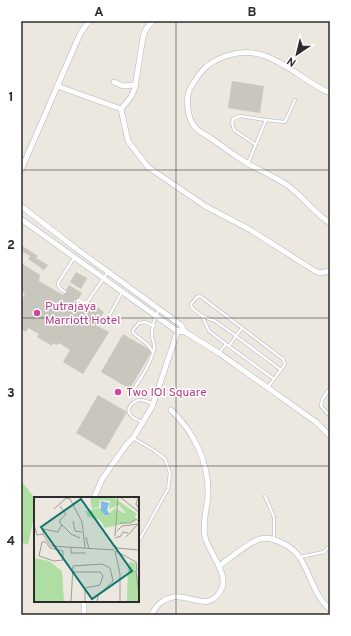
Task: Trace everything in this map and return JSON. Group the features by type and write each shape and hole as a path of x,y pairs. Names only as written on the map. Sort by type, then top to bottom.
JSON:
{"street":[{"path":"21,170 80,34 89,21"},
{"path":"121,109 131,97 135,85 143,37 146,29 152,21"},
{"path":"330,93 286,66 261,54 248,52 234,53 216,60 201,71 189,90 187,108 194,127 248,164 286,185 313,210 330,223"},
{"path":"114,82 123,86 135,85"},
{"path":"57,86 121,109"},
{"path":"121,109 128,142 148,167 205,206 249,229 316,272 320,273 330,271"},
{"path":"21,206 27,212 181,325 185,332"},
{"path":"21,219 177,331 185,332 219,353 316,422 330,436"},
{"path":"94,497 102,479 144,422 153,404 177,331 181,325"},
{"path":"152,615 155,607 173,597 181,597 201,602 213,600 224,586 224,580 219,566 210,551 204,529 208,496 208,483 205,467 200,451 190,431 171,410"},
{"path":"219,566 260,539 274,539 286,545 300,557 317,594 330,609"},
{"path":"84,602 84,615"}],"lane":[{"path":"256,145 234,130 232,123 233,119 240,116 285,122 296,100"},
{"path":"248,164 266,120"},
{"path":"65,292 60,289 58,283 74,258"},
{"path":"78,300 85,303 88,302 108,272"},
{"path":"107,320 122,292"},
{"path":"267,388 281,370 285,364 283,359 198,296 191,306 202,316 215,321 281,370"},
{"path":"132,392 151,359 154,348 152,336 155,316 159,309"},
{"path":"202,316 209,331 274,379"},
{"path":"153,352 147,344 135,336 133,330 139,323 144,322 154,326"},
{"path":"229,346 242,328"},
{"path":"219,353 226,344"},
{"path":"330,388 322,400 321,406 330,416"},
{"path":"144,422 133,418 129,414 129,407 136,401 140,400 153,404"},
{"path":"133,438 156,451 165,459 170,473 168,489 140,539"},
{"path":"265,496 274,517 274,539"},
{"path":"300,557 324,552 330,546"}],"green space":[{"path":"21,481 34,497 34,517 28,545 21,542"}],"building":[{"path":"232,81 264,86 260,113 228,108"},
{"path":"21,245 38,256 36,258 48,265 44,270 28,259 30,256 21,251"},
{"path":"21,263 40,275 39,281 63,295 69,285 82,293 76,303 90,312 94,305 104,312 96,325 109,332 83,374 63,362 70,350 59,343 57,345 53,343 52,346 37,337 39,334 28,328 26,332 21,329 21,301 25,294 21,291"},
{"path":"76,272 87,278 81,289 70,282"},
{"path":"123,334 152,351 130,389 101,372"},
{"path":"98,395 127,412 105,450 76,433"}],"place":[{"name":"Putrajaya Marriott Hotel","path":"37,313"},
{"name":"Two IOI Square","path":"118,392"}]}
